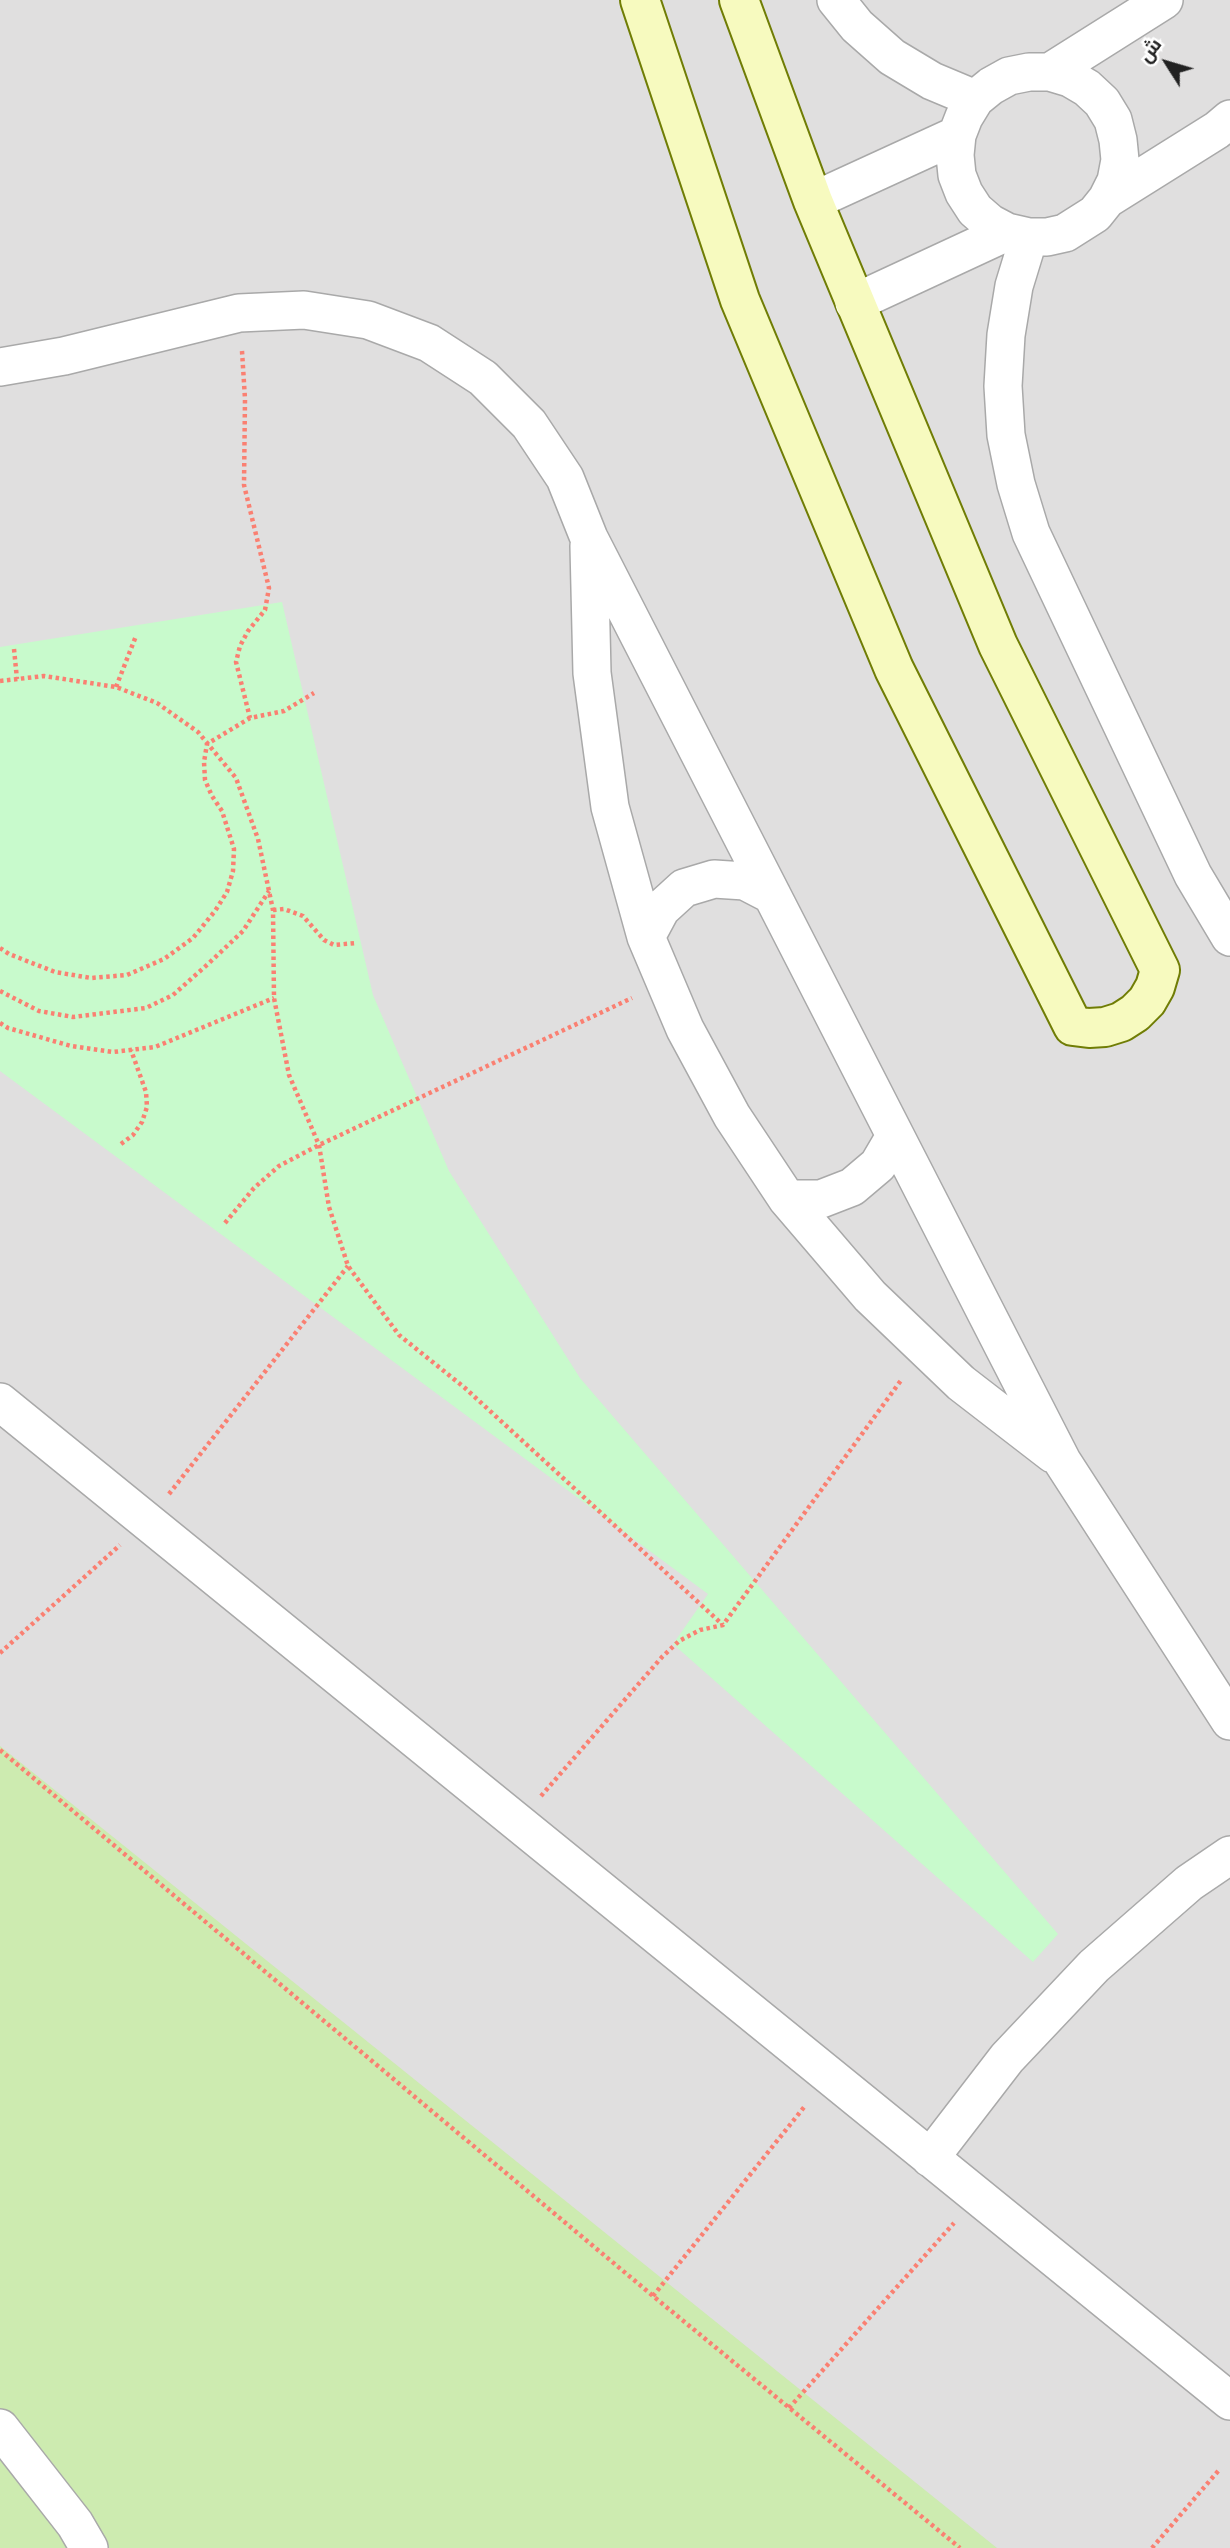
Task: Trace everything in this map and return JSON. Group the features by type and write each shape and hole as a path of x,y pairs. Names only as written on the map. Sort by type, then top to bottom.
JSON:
{"main road":[{"path":"640,0 740,300 894,668 1073,1026 1105,1027 1121,1022 1147,1001 1160,970 999,645 854,303 813,201 739,0"}],"street":[{"path":"836,0 857,26 892,57 932,81 975,99"},
{"path":"1050,72 1164,0"},
{"path":"1050,72 1070,78 1087,88 1102,102 1112,120 1118,140 1120,160 1116,181 1095,214 1065,233 1047,237 1018,234 990,223 975,210 964,193 957,175 957,135 975,99 991,86 1009,76 1050,72"},
{"path":"1107,199 1217,130 1230,119"},
{"path":"813,201 957,135"},
{"path":"854,303 1018,234"},
{"path":"1018,234 1003,386 1006,435 1016,484 1031,533 1077,631 1193,875 1230,937"},
{"path":"0,367 64,356 239,313 304,310 368,320 429,343 483,378 529,424 565,478 589,538 1062,1461 1230,1721"},
{"path":"589,538 592,673 608,793 646,937 685,1028 732,1116 787,1199 870,1296 961,1384 1062,1461"},
{"path":"646,937 661,909 684,888 714,879 745,881 772,895"},
{"path":"787,1199 821,1199 852,1187 878,1165 895,1136"},
{"path":"0,1402 1230,2401"},
{"path":"930,2158 1007,2058 1094,1966 1189,1883 1230,1854"},
{"path":"0,2428 75,2524 89,2548"}],"path":[{"path":"239,313 245,399 244,485 269,588 265,610 247,631 236,662 250,718"},
{"path":"116,687 136,636"},
{"path":"14,649 17,679"},
{"path":"0,681 44,676 116,687 157,704 198,732 236,778 258,839 273,911 274,998 289,1075 319,1145 329,1207 348,1266 399,1335 465,1388 723,1625"},
{"path":"0,948 55,972 91,978 127,975 164,958 193,938 227,892 233,871 234,849 222,811 205,780 207,744 250,718 284,710 314,693"},
{"path":"0,991 39,1011 73,1017 115,1014 146,1008 173,995 217,956 243,931 269,891"},
{"path":"273,911 294,911 303,916 324,940 334,945 356,943"},
{"path":"225,1223 254,1188 279,1167 319,1145 664,983"},
{"path":"0,1023 8,1028 71,1046 113,1052 155,1047 274,998"},
{"path":"121,1144 133,1135 142,1122 147,1107 146,1092 131,1050"},
{"path":"0,1653 147,1522 348,1266"},
{"path":"517,1823 662,1657 679,1641 700,1630 723,1625 923,1349"},
{"path":"0,1750 653,2296 960,2548"},
{"path":"653,2296 829,2076"},
{"path":"789,2408 977,2196"},
{"path":"1152,2548 1219,2470"}],"shaded area":[{"path":"0,0 1230,0 1230,2548 0,2548"}],"green space":[{"path":"282,602 373,995 449,1171 580,1378 1058,1934 1033,1962 673,1644 708,1594 0,1071 0,647"},
{"path":"0,1746 997,2548 0,2548"}]}
